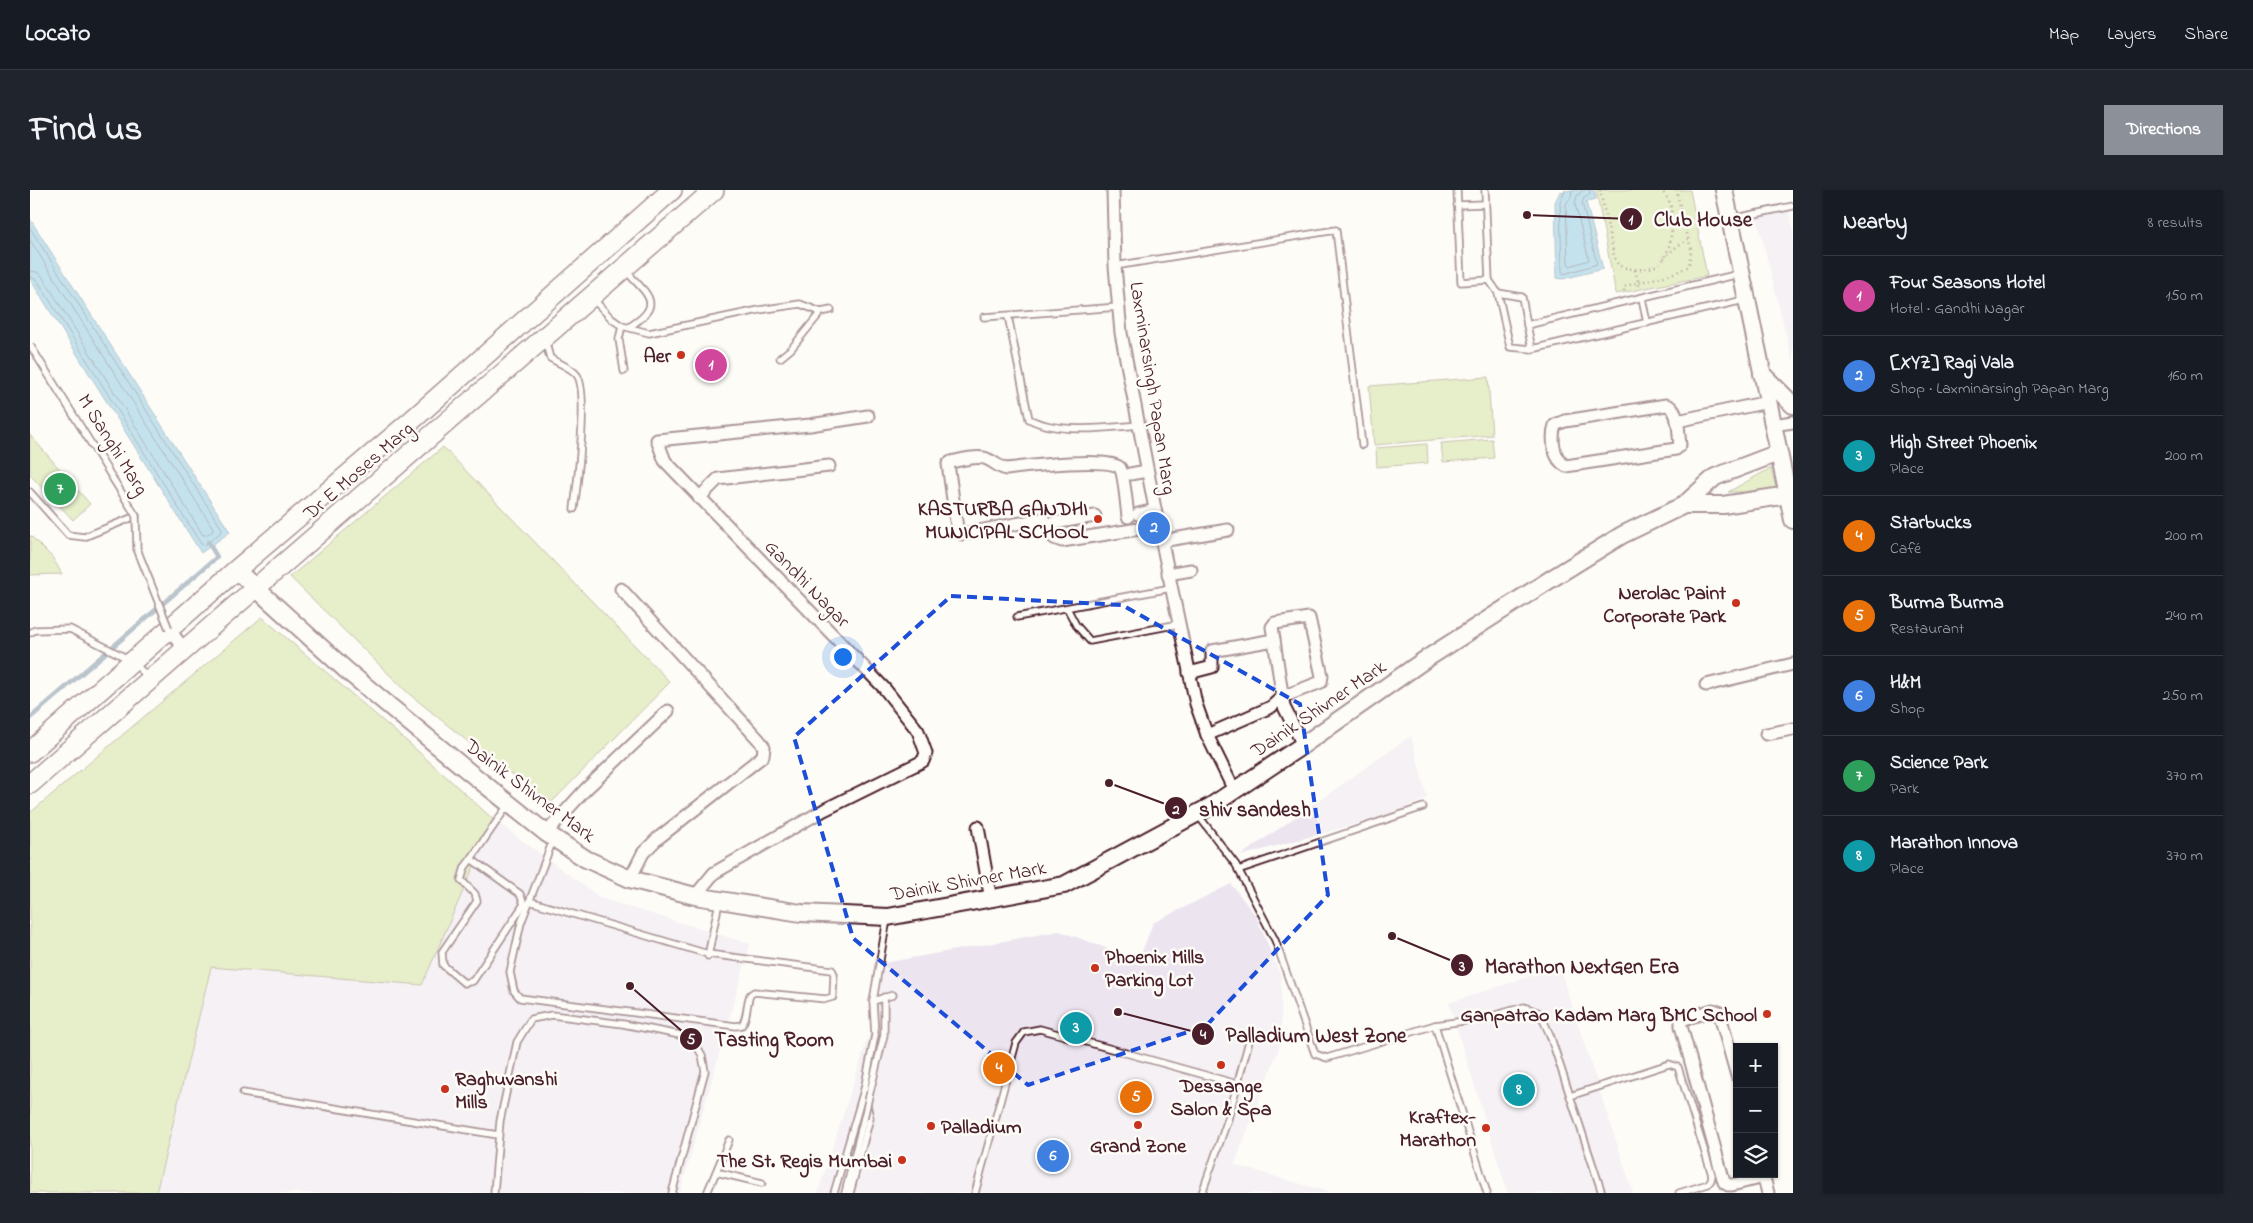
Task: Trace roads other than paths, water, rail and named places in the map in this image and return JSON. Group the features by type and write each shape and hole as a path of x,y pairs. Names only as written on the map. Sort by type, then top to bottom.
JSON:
{"main road":[{"name":"Dr E Moses Marg","path":"30,752 672,190"},
{"path":"1724,190 1778,453 1788,473 1788,495 1793,520"},
{"name":"Dr E Moses Marg","path":"30,784 592,298 706,193"},
{"path":"1762,374 1793,405"},
{"path":"410,421 426,440"},
{"path":"1684,505 1715,477 1778,453"},
{"path":"1684,505 1723,506 1788,495"},
{"name":"Dainik Shivner Mark","path":"236,570 346,670 509,804 586,860 630,879 695,896 801,913 888,917 991,900 1064,885 1198,814 1304,745 1423,661 1551,579 1622,535 1684,505"}],"street":[{"name":"Laxminarsingh Papan Marg","path":"1113,190 1115,266 1121,333 1161,541 1196,704 1207,735 1234,790"},
{"path":"1677,421 1768,402"},
{"path":"1666,405 1671,406 1675,411 1677,421 1680,445 1676,449 1566,466 1557,457 1552,434 1555,425 1565,421 1666,405"},
{"name":"Gandhi Nagar","path":"695,896 714,873 824,810 923,761 926,753 918,731 884,688 665,461 657,440 810,425 868,416"},
{"path":"1772,425 1793,422"},
{"path":"1155,510 1133,516 1122,471 1115,465 1075,462 1006,469 984,458 949,463 960,532 965,533 1042,519 1048,524 1054,538 1062,541 1158,526"},
{"path":"699,498 718,479 829,466"},
{"path":"1130,474 1147,471"},
{"path":"1048,524 1095,516"},
{"path":"1161,541 1228,530"},
{"path":"1168,574 1191,570"},
{"path":"621,589 764,747 764,756 657,839 644,853 630,879"},
{"path":"1207,735 1271,707 1282,696 1321,682 1322,676 1309,618 1275,623 1272,627 1282,696 1284,706 1304,745"},
{"name":"M Sanghi Marg","path":"169,629 185,650"},
{"path":"1189,673 1212,666 1212,651 1274,640"},
{"path":"1706,684 1793,664"},
{"path":"550,835 584,790 668,711"},
{"path":"1766,734 1793,729"},
{"path":"978,826 991,900"},
{"path":"1733,1062 1719,1012 1713,1010 1683,1018 1681,1026 1724,1182 1732,1185 1754,1178"},
{"path":"1764,1178 1768,1193"}],"lane":[{"path":"1457,190 1461,282 1488,280"},
{"path":"1485,190 1488,280 1498,293 1510,347 1532,349 1746,300"},
{"path":"1457,205 1486,204"},
{"path":"1730,220 1793,206"},
{"path":"1115,266 1336,230 1362,445"},
{"path":"624,269 643,290 650,303 650,310 644,318 629,328"},
{"path":"1527,325 1741,274"},
{"path":"1498,293 1522,296 1532,349"},
{"path":"592,298 612,319 622,326 650,333 759,310 800,304 821,312 831,310"},
{"path":"1642,298 1647,323"},
{"path":"984,317 1119,306"},
{"path":"780,358 791,349 821,312"},
{"path":"1008,316 1029,419 1040,424 1064,427 1138,425"},
{"path":"622,326 618,340 624,371"},
{"path":"544,338 550,358 576,374 581,388 580,460 574,509"},
{"name":"M Sanghi Marg","path":"30,345 136,516 137,548 169,629"},
{"path":"30,492 68,535 84,537 136,516"},
{"path":"1017,617 1171,588"},
{"path":"1067,608 1076,625 1090,641 1179,624"},
{"path":"30,633 35,630 70,629 132,661 150,679"},
{"path":"471,859 520,894 524,904 473,981 464,982 443,965 442,952 477,901 475,894 461,880 465,867 509,804"},
{"path":"1238,870 1423,808"},
{"path":"1198,814 1225,849 1238,870 1274,940 1315,1054 1327,1058 1434,1025 1485,1018 1524,1007 1540,1013 1550,1036 1602,1193"},
{"path":"530,901 708,955 832,970 834,974 833,996 826,999 754,992 750,995 746,1019 742,1025 720,1025 520,998 514,991 510,972 521,923 530,901 550,835"},
{"path":"708,955 720,900"},
{"path":"834,1193 864,1090 875,1035 873,1001 888,917"},
{"path":"873,1001 893,995"},
{"path":"845,1193 884,1034 884,997"},
{"path":"694,1020 696,1013"},
{"path":"494,1193 500,1121 517,1042 532,1019 552,1015 623,1024 680,1035 693,1040 702,1055 705,1071 672,1193"},
{"path":"1434,1025 1487,1193"},
{"path":"975,1193 1016,1043 1024,1032 1040,1029 1237,1084"},
{"path":"1202,1193 1228,1119 1252,1030"},
{"path":"1570,1096 1669,1064 1678,1067 1712,1175 1712,1180 1708,1184 1679,1193"},
{"path":"850,1193 870,1118 864,1090"},
{"path":"243,1093 498,1135"},
{"path":"707,1193 729,1140"},
{"path":"716,1172 762,1183"}],"water":[{"path":"1594,190 1596,199 1586,202 1603,269 1563,279 1557,278 1555,202 1560,192"},
{"path":"30,219 230,532 201,553 30,279"}],"waterway":[{"path":"30,718 217,557 208,542"}],"place":[{"name":"Club House","path":"1527,215"},
{"name":"Aer","path":"681,355"},
{"name":"Four Seasons Hotel","path":"711,365"},
{"name":"Science Park","path":"60,489"},
{"name":"KASTURBA GANDHI MUNICIPAL SCHOOL","path":"1098,519"},
{"name":"[XYZ] Ragi Vala","path":"1154,528"},
{"name":"Nerolac Paint Corporate Park","path":"1736,603"},
{"name":"shiv sandesh","path":"1109,783"},
{"name":"Marathon NextGen Era","path":"1392,936"},
{"name":"Phoenix Mills Parking Lot","path":"1095,968"},
{"name":"Tasting Room","path":"630,986"},
{"name":"Palladium West Zone","path":"1118,1012"},
{"name":"Ganpatrao Kadam Marg BMC School","path":"1767,1014"},
{"name":"High Street Phoenix","path":"1076,1028"},
{"name":"Dessange Salon & Spa","path":"1221,1065"},
{"name":"Starbucks","path":"999,1068"},
{"name":"Raghuvanshi Mills","path":"445,1089"},
{"name":"Marathon Innova","path":"1519,1090"},
{"name":"Burma Burma","path":"1136,1097"},
{"name":"Grand Zone","path":"1138,1125"},
{"name":"Palladium","path":"931,1126"},
{"name":"Kraftex- Marathon","path":"1486,1128"},
{"name":"H&M","path":"1053,1156"},
{"name":"The St. Regis Mumbai","path":"902,1160"}]}
